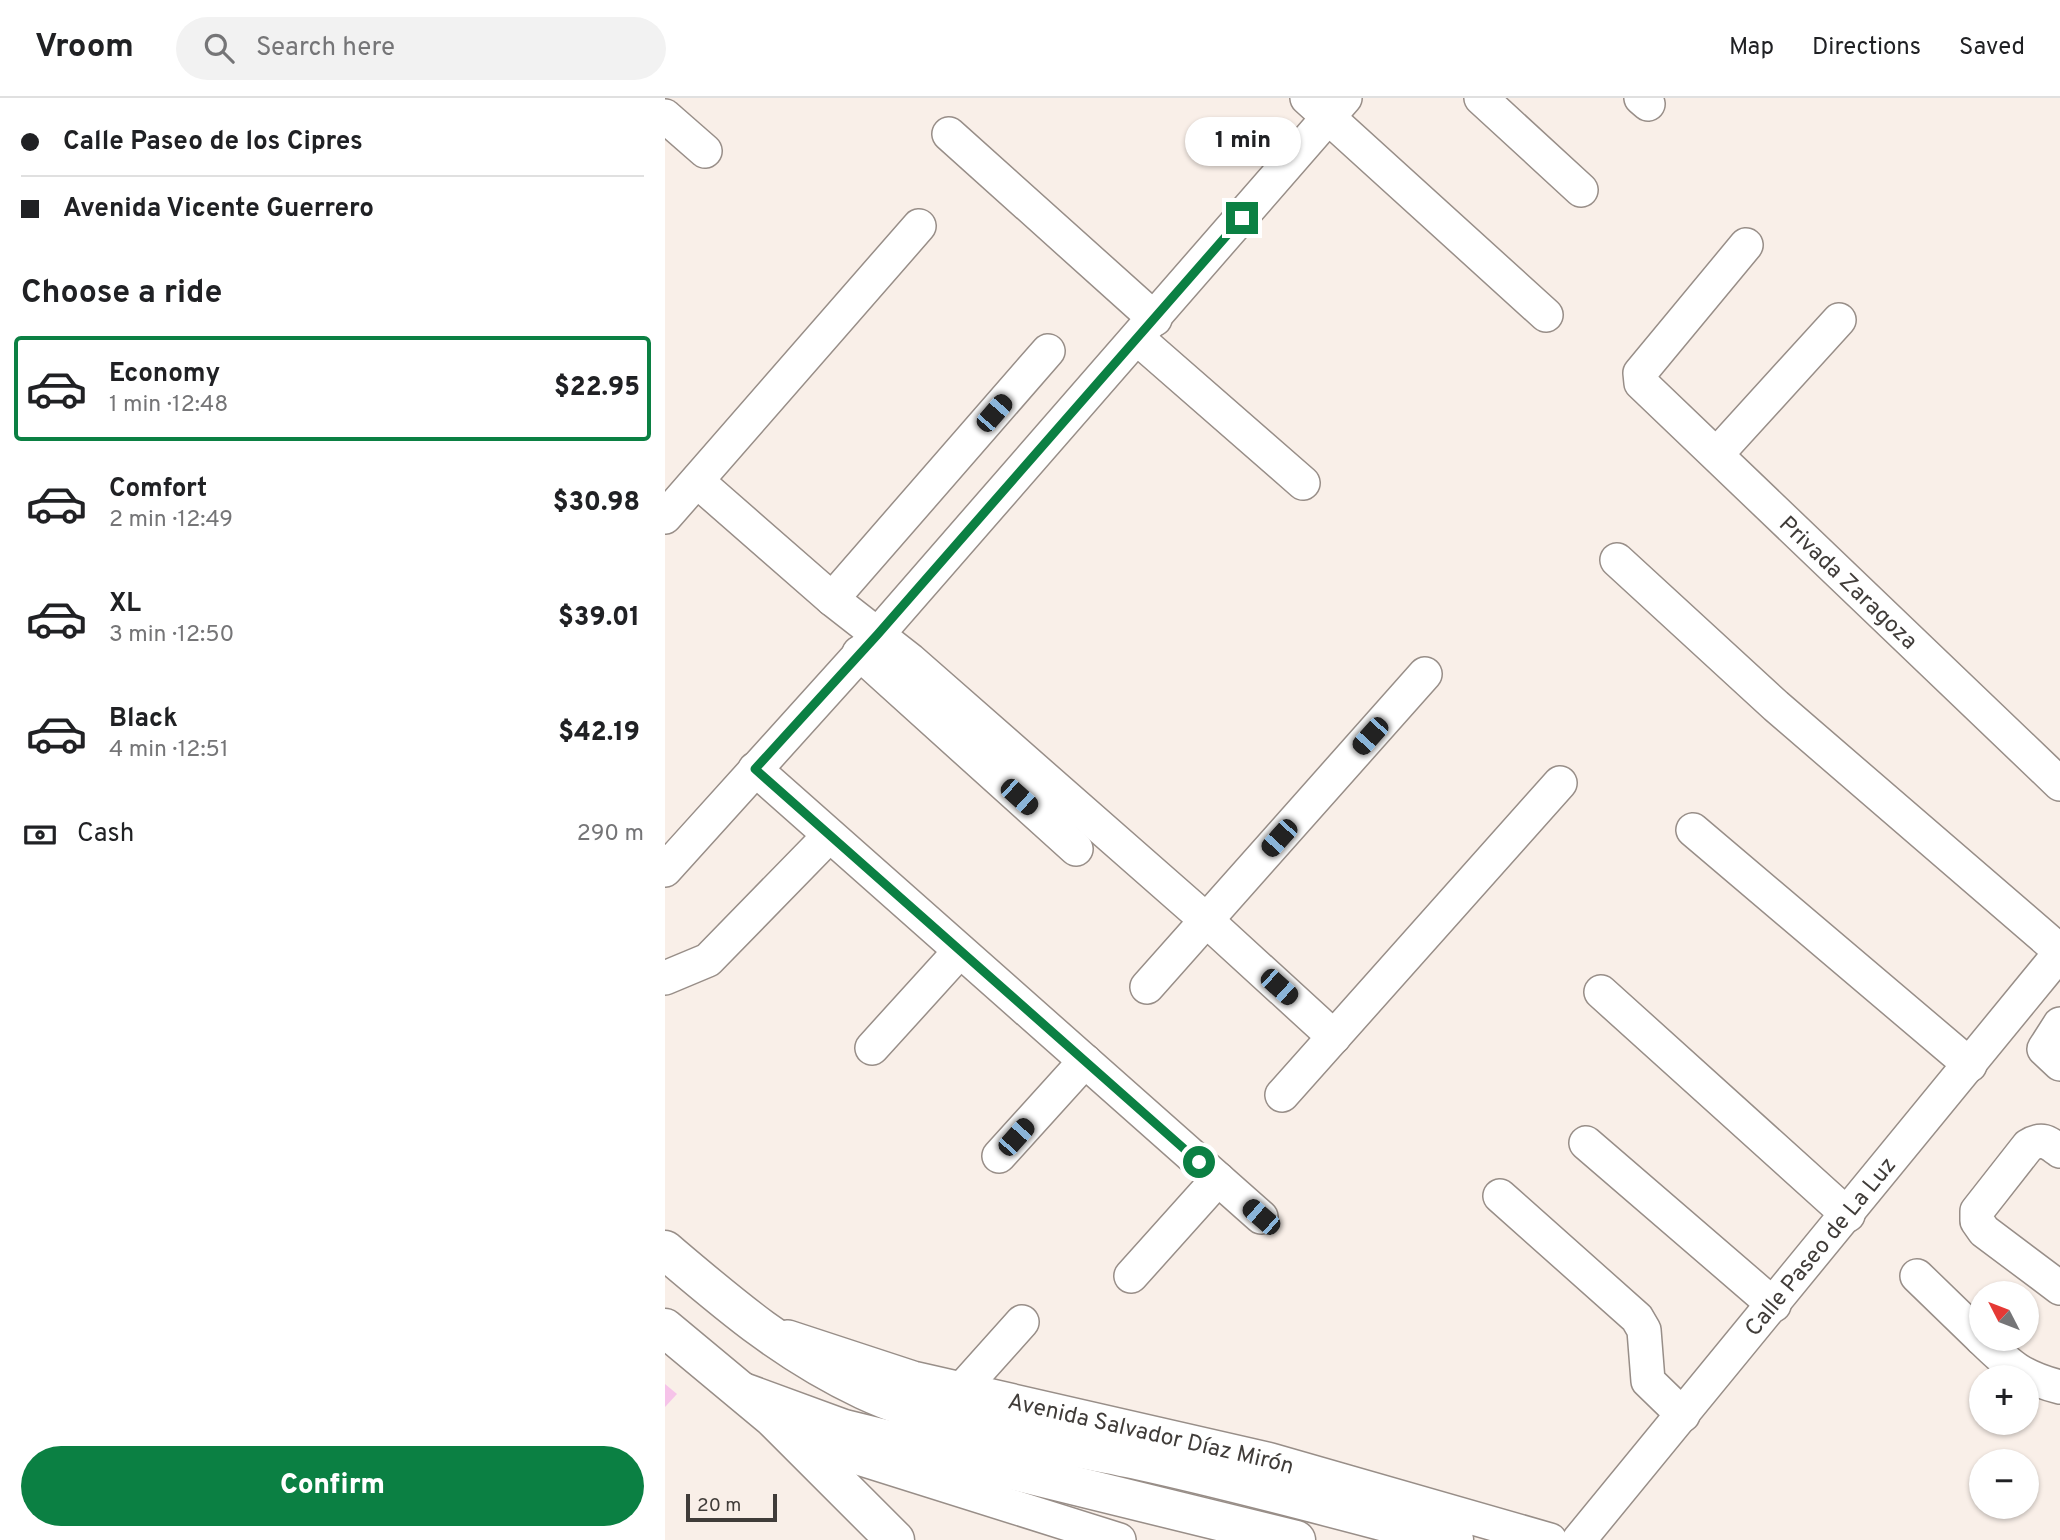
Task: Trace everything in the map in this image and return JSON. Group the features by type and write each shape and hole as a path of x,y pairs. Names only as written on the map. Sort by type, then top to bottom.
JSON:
{"main road":[{"name":"Avenida Salvador Díaz Mirón","path":"665,1250 754,1326 810,1362 866,1391 939,1417 1177,1469 1454,1540"},
{"path":"665,1328 795,1438 895,1540"},
{"path":"743,1392 844,1429 1296,1540"}],"street":[{"path":"1481,98 1581,190"},
{"path":"665,870 1146,328 1327,104 1546,315"},
{"path":"665,116 705,151"},
{"path":"949,134 1303,483"},
{"path":"665,517 919,226"},
{"name":"Privada Zaragoza","path":"1746,245 1644,367 1639,378 1646,390 1717,454 2060,784"},
{"path":"1717,454 1839,320"},
{"path":"832,599 1048,351"},
{"path":"697,481 832,599 868,644 1076,849"},
{"path":"1617,559 1776,706 2060,952"},
{"path":"868,644 1205,919 1334,1037"},
{"path":"1147,987 1425,674"},
{"path":"755,769 1261,1217"},
{"path":"1282,1095 1560,783"},
{"path":"1693,830 1970,1065"},
{"path":"665,978 708,960 829,836"},
{"path":"873,1048 960,951"},
{"name":"Calle Paseo de La Luz","path":"1579,1540 1848,1215 2060,952"},
{"path":"1601,992 1848,1215"},
{"path":"2060,1024 2044,1049 2060,1064"},
{"path":"999,1156 1085,1061"},
{"path":"2060,1151 2048,1142 2037,1140 2028,1146 1977,1211 1977,1221 1984,1231 2060,1288"},
{"path":"1586,1143 1774,1305"},
{"path":"1131,1276 1218,1179"},
{"path":"1500,1196 1637,1318 1644,1330 1648,1381 1683,1415"},
{"path":"1917,1276 1969,1326"},
{"path":"961,1389 1022,1321"},
{"name":"Avenida Salvador Díaz Mirón","path":"754,1326 913,1378 1271,1460 1550,1540"},
{"path":"1995,1351 2011,1367 2031,1380 2060,1387"},
{"path":"795,1438 1119,1540"}],"building":[{"path":"665,1384 677,1394 665,1407"}],"route":[{"path":"1199,1162 755,769 878,634 1242,218"}]}
